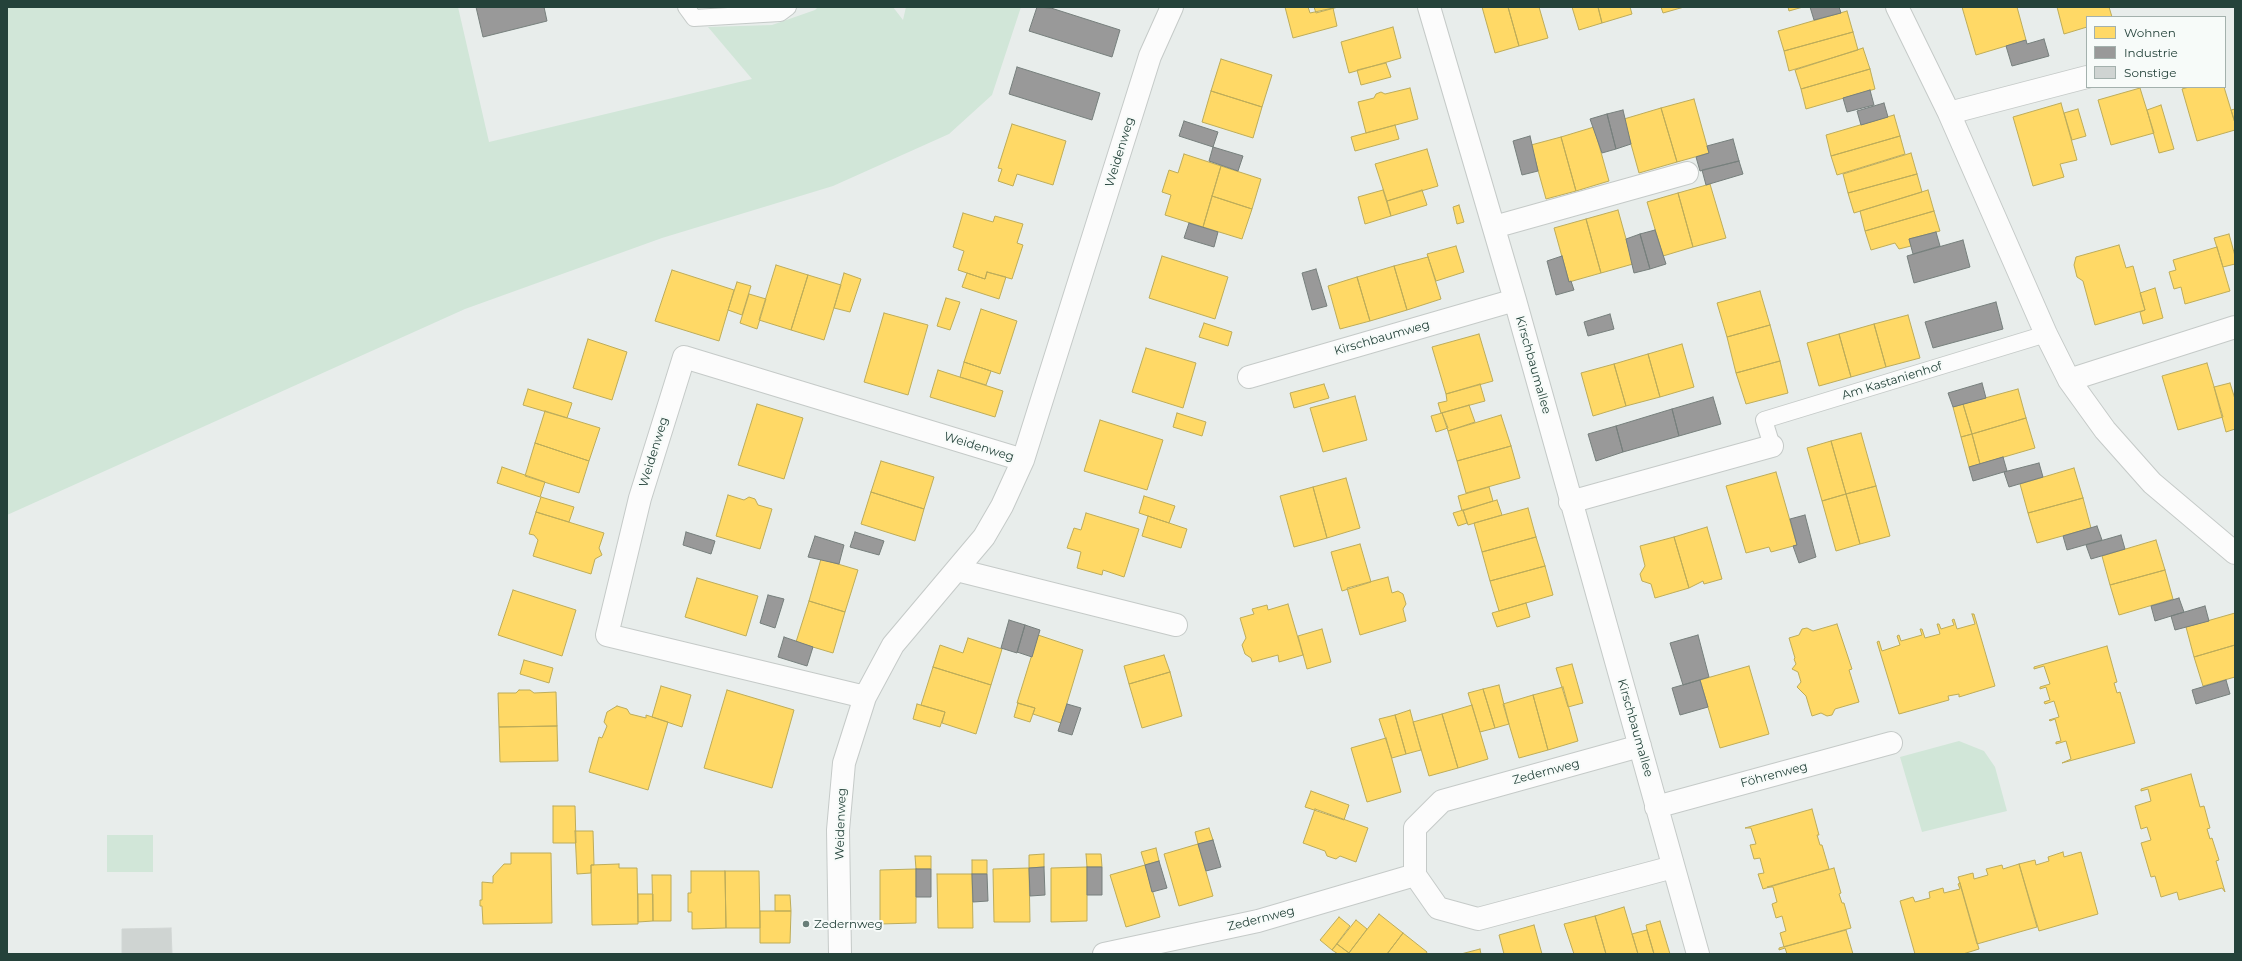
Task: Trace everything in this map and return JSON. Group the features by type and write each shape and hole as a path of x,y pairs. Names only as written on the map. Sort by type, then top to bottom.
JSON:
{"street":[{"name":"Weidenweg","path":"840,954 838,830 844,763 865,697 893,645 984,537 1002,506 1023,460 1150,56 1172,7"},
{"name":"Kirschbaumallee","path":"1429,7 1515,300 1570,502 1698,954"},
{"path":"1897,7 1949,113 2046,334 2069,380 2105,430 2152,483 2235,553"},
{"path":"1949,113 2086,77"},
{"path":"1494,227 1687,173"},
{"name":"Kirschbaumweg","path":"1249,377 1515,300"},
{"path":"2069,380 2235,327"},
{"name":"Weidenweg","path":"865,697 607,635 640,498 684,357 1023,460"},
{"path":"1570,502 1772,446"},
{"path":"957,570 1176,625"},
{"name":"Föhrenweg","path":"1656,806 1891,743"},
{"name":"Zedernweg","path":"1104,954 1258,921 1415,875 1415,828 1442,800 1640,746"},
{"path":"1415,875 1438,908 1478,919 1673,867"}],"lane":[{"path":"686,7 694,18 780,13 788,7"},
{"name":"Am Kastanienhof","path":"1772,446 1764,420 2046,334"}],"green space":[{"path":"7,7 458,7 489,142 752,79 708,27 772,25 815,10 818,7 893,7 903,20 906,7 1021,7 992,95 949,134 833,186 662,238 465,309 7,515"},
{"path":"1959,741 1984,751 1995,767 2007,811 1922,832 1900,757"},
{"path":"107,835 153,835 153,872 107,872"}],"building: Wohnen":[{"path":"1285,7 1308,7 1310,13 1333,8 1337,26 1293,38"},
{"path":"1314,7 1338,7 1316,13"},
{"path":"1482,7 1508,7 1519,46 1495,53"},
{"path":"1508,7 1539,7 1548,38 1519,46"},
{"path":"1572,7 1598,7 1602,23 1579,30"},
{"path":"1598,7 1630,7 1632,14 1602,23"},
{"path":"1661,7 1684,7 1663,13"},
{"path":"1788,7 1803,7 1789,11"},
{"path":"1962,7 2017,7 2026,40 1976,55"},
{"path":"2057,7 2109,7 2112,16 2086,16 2086,27 2064,34"},
{"path":"1847,11 1853,32 1784,51 1778,31"},
{"path":"1393,27 1401,58 1349,73 1341,42"},
{"path":"1853,32 1858,50 1789,71 1784,51"},
{"path":"1863,48 1870,69 1801,89 1795,70"},
{"path":"1221,59 1272,75 1262,107 1211,91"},
{"path":"1386,63 1391,77 1361,85 1357,70"},
{"path":"1870,69 1875,89 1806,109 1801,89"},
{"path":"1410,88 1418,119 1366,133 1358,102 1374,98 1376,94 1381,92 1385,94"},
{"path":"2140,88 2154,133 2111,145 2098,100"},
{"path":"2224,88 2235,123 2235,130 2197,141 2182,89"},
{"path":"1211,91 1262,107 1253,138 1202,122"},
{"path":"1694,99 1709,153 1677,162 1661,108"},
{"path":"2061,103 2077,160 2060,164 2064,177 2033,186 2013,117"},
{"path":"2161,105 2174,149 2159,153 2147,110"},
{"path":"1661,108 1677,162 1639,173 1624,119"},
{"path":"2078,109 2086,136 2072,140 2064,113"},
{"path":"2235,109 2235,123 2231,110"},
{"path":"1894,115 1900,136 1831,156 1826,135"},
{"path":"1012,124 1066,141 1053,185 1017,174 1013,186 998,181 1002,169 998,168"},
{"path":"1395,125 1399,139 1355,151 1351,137"},
{"path":"1594,127 1609,181 1576,191 1561,137"},
{"path":"1900,136 1905,154 1837,175 1831,156"},
{"path":"1561,137 1576,191 1546,199 1531,145"},
{"path":"1427,149 1438,186 1387,201 1375,164"},
{"path":"1911,153 1917,174 1848,193 1843,174"},
{"path":"1184,154 1221,166 1203,227 1165,215 1171,195 1162,192 1169,170 1178,173"},
{"path":"1221,166 1261,179 1252,209 1212,196"},
{"path":"1917,174 1922,192 1854,213 1848,193"},
{"path":"1710,184 1726,238 1693,247 1678,193"},
{"path":"1383,190 1391,216 1365,224 1358,197"},
{"path":"1422,190 1427,205 1391,216 1387,201"},
{"path":"1928,190 1934,211 1865,231 1860,211"},
{"path":"1678,193 1693,247 1663,256 1647,202"},
{"path":"1212,196 1252,209 1242,239 1203,227"},
{"path":"1459,205 1464,222 1457,224 1453,207"},
{"path":"1618,210 1633,264 1601,273 1586,219"},
{"path":"1934,211 1940,231 1909,239 1911,246 1899,249 1895,243 1871,250 1865,231"},
{"path":"963,213 993,222 995,216 1023,224 1017,243 1023,245 1012,279 987,272 985,279 958,270 964,251 953,247"},
{"path":"1586,219 1601,273 1569,282 1554,228"},
{"path":"2229,234 2235,256 2235,264 2223,267 2214,238"},
{"path":"2119,245 2126,268 2133,266 2145,310 2095,325 2083,281 2077,277 2074,265 2076,257"},
{"path":"1456,246 1464,272 1436,281 1427,254"},
{"path":"2217,247 2230,291 2185,304 2181,287 2174,289 2169,272 2176,270 2173,260"},
{"path":"1162,256 1228,277 1215,319 1149,298"},
{"path":"1428,257 1441,299 1407,310 1394,266"},
{"path":"776,265 808,275 791,330 759,320"},
{"path":"1394,266 1407,310 1370,321 1357,277"},
{"path":"672,270 734,290 719,341 655,321"},
{"path":"987,272 1006,277 999,299 962,287 967,273 985,279"},
{"path":"844,273 861,279 850,312 834,308"},
{"path":"808,275 841,285 824,340 791,330"},
{"path":"1357,277 1370,321 1340,329 1328,286"},
{"path":"737,282 751,286 742,315 728,310"},
{"path":"2155,288 2163,318 2143,324 2140,312 2145,310 2140,293"},
{"path":"1760,291 1770,325 1727,337 1717,303"},
{"path":"749,294 766,299 757,329 740,323"},
{"path":"946,298 960,302 950,330 937,326"},
{"path":"981,309 1017,321 1000,374 964,362"},
{"path":"884,313 928,325 908,395 864,382"},
{"path":"1908,315 1920,358 1886,367 1874,324"},
{"path":"1204,323 1232,332 1228,346 1199,337"},
{"path":"1874,324 1886,367 1851,377 1839,334"},
{"path":"1770,325 1780,361 1736,373 1727,337"},
{"path":"1479,334 1493,381 1446,394 1432,347"},
{"path":"1839,334 1851,377 1819,386 1807,343"},
{"path":"588,339 627,352 612,400 573,388"},
{"path":"1682,344 1694,387 1660,397 1648,354"},
{"path":"1146,348 1196,363 1183,408 1132,392"},
{"path":"1648,354 1660,397 1626,406 1614,364"},
{"path":"1780,361 1788,393 1746,404 1736,373"},
{"path":"964,362 991,371 986,385 960,377"},
{"path":"2207,363 2223,417 2178,430 2162,376"},
{"path":"1614,364 1626,406 1593,416 1581,373"},
{"path":"938,370 1003,391 995,417 930,397"},
{"path":"2230,383 2235,399 2235,429 2226,432 2214,387"},
{"path":"1324,384 1329,398 1294,408 1290,393"},
{"path":"1480,384 1485,401 1441,413 1438,403 1447,401 1446,394"},
{"path":"528,389 572,403 567,418 523,405"},
{"path":"2018,389 2026,418 1972,434 1963,404"},
{"path":"1355,396 1367,440 1323,452 1310,408"},
{"path":"757,404 803,418 784,479 738,465"},
{"path":"1963,404 1972,434 1961,437 1953,407"},
{"path":"1469,405 1475,422 1448,431 1442,413"},
{"path":"545,411 600,428 589,461 535,443"},
{"path":"1177,413 1206,422 1202,436 1173,427"},
{"path":"1442,413 1448,428 1436,432 1431,416"},
{"path":"1501,415 1511,446 1457,461 1448,431"},
{"path":"2026,418 2035,448 1980,464 1972,434"},
{"path":"1100,420 1163,440 1147,490 1084,471"},
{"path":"1861,433 1876,486 1846,494 1831,441"},
{"path":"1972,434 1980,464 1969,467 1961,437"},
{"path":"1831,441 1846,494 1822,501 1807,448"},
{"path":"535,443 589,461 579,493 525,476"},
{"path":"1511,446 1520,478 1466,493 1457,461"},
{"path":"881,461 934,477 924,509 871,492"},
{"path":"502,467 545,482 540,497 497,483"},
{"path":"2074,468 2083,498 2028,513 2020,484"},
{"path":"1776,472 1797,545 1771,552 1769,547 1746,553 1726,486"},
{"path":"1346,478 1360,528 1327,538 1313,487"},
{"path":"1876,486 1890,536 1860,544 1846,494"},
{"path":"1313,487 1327,538 1294,547 1280,496"},
{"path":"1489,487 1493,501 1462,511 1458,496"},
{"path":"871,492 924,509 915,541 861,524"},
{"path":"1846,494 1860,544 1836,551 1822,501"},
{"path":"728,495 744,500 749,497 755,499 758,505 772,509 760,549 716,536"},
{"path":"1144,496 1175,506 1169,523 1139,513"},
{"path":"541,497 574,507 569,522 536,512"},
{"path":"2083,498 2091,528 2037,543 2028,513"},
{"path":"1497,500 1502,515 1468,525 1463,510"},
{"path":"1528,508 1536,537 1482,552 1474,523"},
{"path":"1463,510 1467,523 1458,526 1453,513"},
{"path":"536,512 604,533 599,548 602,555 595,559 591,574 533,556 538,540 534,535 529,534"},
{"path":"1086,513 1139,529 1124,577 1103,570 1102,575 1077,568 1081,552 1067,548 1074,528 1081,530"},
{"path":"1148,516 1187,529 1181,548 1142,536"},
{"path":"1707,527 1722,579 1704,584 1703,581 1689,588 1674,537"},
{"path":"1536,537 1545,566 1490,581 1482,552"},
{"path":"1674,537 1689,588 1655,598 1651,584 1642,581 1640,574 1645,566 1640,546"},
{"path":"2156,540 2165,570 2110,585 2102,556"},
{"path":"1360,544 1371,582 1342,591 1331,552"},
{"path":"821,559 858,570 845,612 809,601"},
{"path":"1545,566 1553,595 1499,611 1490,581"},
{"path":"2165,570 2173,599 2119,615 2110,585"},
{"path":"1388,577 1392,593 1398,591 1403,594 1406,604 1403,609 1406,621 1360,635 1347,588"},
{"path":"697,578 758,596 746,636 685,617"},
{"path":"513,590 576,610 562,656 498,635"},
{"path":"809,601 845,612 833,653 796,642"},
{"path":"1526,603 1530,617 1497,627 1492,613"},
{"path":"1288,604 1303,655 1279,662 1278,655 1252,662 1251,658 1245,654 1242,645 1246,638 1240,618 1254,614 1252,609 1267,605 1268,610"},
{"path":"2235,613 2235,645 2194,657 2186,627"},
{"path":"1972,614 1974,614 1995,686 1959,697 1959,694 1948,696 1949,700 1899,714 1877,642 1879,641 1882,651 1900,645 1897,636 1899,635 1901,641 1922,635 1920,629 1922,629 1925,638 1940,634 1937,624 1939,624 1941,629 1954,625 1952,620 1954,619 1957,629 1975,624"},
{"path":"1837,624 1852,669 1849,670 1859,702 1835,709 1832,715 1827,716 1821,713 1812,716 1806,696 1797,687 1801,682 1798,672 1792,669 1796,664 1789,638 1799,635 1802,629 1807,628 1813,631"},
{"path":"1322,629 1331,662 1307,669 1298,636"},
{"path":"1038,635 1083,650 1061,723 1033,714 1035,708 1017,703"},
{"path":"968,638 1002,649 991,685 933,667 940,645 963,653"},
{"path":"2235,645 2235,677 2203,686 2194,657"},
{"path":"2107,646 2117,682 2114,683 2117,693 2120,692 2135,743 2062,763 2071,759 2066,741 2056,744 2056,742 2061,741 2055,719 2049,720 2059,717 2054,701 2045,704 2044,702 2050,700 2046,687 2040,689 2040,687 2050,684 2044,666 2034,669 2034,667"},
{"path":"1164,655 1170,672 1129,684 1124,666"},
{"path":"524,660 553,668 549,683 520,674"},
{"path":"1572,664 1583,703 1568,707 1556,668"},
{"path":"1749,666 1769,734 1720,748 1700,680"},
{"path":"933,667 991,685 976,734 942,723 945,712 921,705"},
{"path":"1170,672 1182,716 1142,728 1129,684"},
{"path":"1499,685 1509,724 1495,728 1483,689"},
{"path":"661,686 691,695 682,727 652,717"},
{"path":"1563,687 1578,741 1548,750 1533,695"},
{"path":"1483,689 1495,728 1480,732 1468,693"},
{"path":"519,690 530,690 534,693 556,692 557,726 499,727 498,693 516,693"},
{"path":"727,690 794,710 772,788 704,768"},
{"path":"1533,695 1548,750 1519,758 1503,704"},
{"path":"1018,703 1035,708 1030,722 1014,717"},
{"path":"917,704 945,712 940,727 913,719"},
{"path":"1472,705 1488,759 1458,768 1442,714"},
{"path":"617,706 627,709 630,714 646,718 646,715 668,722 648,790 589,772 599,737 602,738 607,726 604,722 607,712"},
{"path":"1410,710 1421,750 1406,754 1395,715"},
{"path":"1442,714 1458,768 1429,776 1413,722"},
{"path":"1395,715 1406,754 1392,758 1379,719"},
{"path":"557,726 558,761 500,762 499,727"},
{"path":"1386,738 1401,792 1367,802 1351,748"},
{"path":"2191,774 2200,807 2204,806 2210,828 2207,829 2210,839 2212,838 2219,860 2216,861 2225,892 2222,888 2179,900 2177,892 2161,897 2155,876 2151,877 2141,843 2151,840 2147,827 2141,829 2135,806 2151,801 2148,789 2141,791 2141,789"},
{"path":"1311,791 1349,805 1344,820 1305,807"},
{"path":"553,806 575,806 576,843 553,843"},
{"path":"1315,809 1368,828 1356,862 1340,856 1336,859 1327,856 1325,851 1303,843"},
{"path":"1812,809 1819,835 1817,835 1820,845 1822,845 1829,869 1763,889 1758,874 1764,873 1760,858 1754,859 1750,845 1756,844 1751,828 1745,828"},
{"path":"1209,828 1213,840 1198,844 1195,832"},
{"path":"575,831 593,831 594,865 591,865 591,873 577,874"},
{"path":"1198,844 1213,896 1179,906 1164,854"},
{"path":"1156,848 1159,861 1145,865 1141,852"},
{"path":"2063,852 2064,857 2081,852 2098,914 2039,931 2019,864 2035,860 2036,865 2049,861 2048,857"},
{"path":"511,853 551,853 552,923 483,924 482,906 480,906 480,900 482,900 482,882 493,883 493,876 504,864 511,864"},
{"path":"1044,854 1044,867 1029,868 1029,855"},
{"path":"1086,854 1101,854 1102,867 1087,867"},
{"path":"915,856 931,856 931,869 916,869"},
{"path":"972,860 987,860 987,874 972,874"},
{"path":"619,864 619,868 637,868 638,924 592,925 591,865"},
{"path":"2019,864 2037,927 1977,944 1958,877 1973,873 1974,879 1988,875 1986,869 2002,865 2003,869"},
{"path":"1145,865 1160,917 1126,927 1110,875"},
{"path":"1087,867 1087,921 1051,922 1051,868"},
{"path":"1029,868 1030,922 994,922 993,869"},
{"path":"1834,868 1841,893 1839,894 1842,903 1844,903 1851,928 1784,947 1780,933 1786,931 1782,916 1776,918 1772,904 1777,902 1773,887 1767,887"},
{"path":"916,869 916,923 880,924 880,870"},
{"path":"691,871 725,871 726,928 692,929 692,912 688,912 688,893 691,893"},
{"path":"725,871 759,871 760,928 726,928"},
{"path":"937,874 972,874 973,928 938,928"},
{"path":"652,875 671,875 671,921 653,921"},
{"path":"1960,883 1979,949 1963,954 1915,954 1900,901 1913,897 1915,902 1930,898 1929,892 1943,888 1944,893 1960,889 1958,884"},
{"path":"638,894 653,894 653,921 638,922"},
{"path":"775,895 790,895 791,911 775,911"},
{"path":"1624,907 1638,954 1606,954 1595,916"},
{"path":"760,911 791,911 790,943 760,943"},
{"path":"1379,914 1403,933 1387,954 1348,954"},
{"path":"1595,916 1606,954 1574,954 1564,924"},
{"path":"1339,917 1350,926 1332,950 1320,940"},
{"path":"1356,920 1367,929 1349,953 1337,944"},
{"path":"1660,921 1670,954 1654,954 1646,925"},
{"path":"1534,925 1542,954 1504,954 1499,935"},
{"path":"1647,930 1654,954 1638,954 1632,934"},
{"path":"1846,930 1853,954 1787,954 1785,948 1779,950 1779,948"},
{"path":"1403,933 1427,952 1426,954 1387,954"},
{"path":"1337,944 1349,953 1338,954 1332,950"},
{"path":"1480,949 1481,954 1461,954"}],"building: Industrie":[{"path":"476,7 544,7 547,21 483,37"},
{"path":"1037,7 1051,8 1120,30 1112,57 1029,31"},
{"path":"1810,7 1839,7 1841,13 1814,20"},
{"path":"2044,39 2049,56 2012,66 2006,46 2026,40 2027,44"},
{"path":"1017,67 1100,93 1092,120 1009,94"},
{"path":"1870,90 1874,105 1847,112 1843,98"},
{"path":"1884,103 1888,117 1861,125 1857,111"},
{"path":"1623,110 1631,144 1616,149 1607,114"},
{"path":"1607,114 1616,149 1602,153 1590,119"},
{"path":"1184,121 1218,132 1213,147 1179,136"},
{"path":"1530,136 1538,171 1522,175 1513,141"},
{"path":"1733,139 1739,161 1700,171 1696,157 1709,153 1707,146"},
{"path":"1213,147 1243,156 1238,171 1209,161"},
{"path":"1739,161 1743,174 1706,185 1702,170"},
{"path":"1189,223 1218,232 1214,247 1184,238"},
{"path":"1655,230 1666,264 1650,269 1640,234"},
{"path":"1936,232 1940,246 1913,254 1909,239"},
{"path":"1640,234 1650,269 1634,273 1626,239"},
{"path":"1963,240 1970,267 1914,283 1907,256"},
{"path":"1562,256 1569,282 1571,281 1574,290 1556,295 1547,261"},
{"path":"1316,269 1327,306 1312,310 1302,273"},
{"path":"1996,302 2003,329 1933,348 1925,322"},
{"path":"1610,314 1614,329 1588,336 1584,322"},
{"path":"1982,383 1986,398 1953,407 1948,393"},
{"path":"1713,397 1721,424 1679,436 1672,409"},
{"path":"1672,409 1679,436 1623,452 1616,426"},
{"path":"1616,426 1623,452 1596,461 1588,434"},
{"path":"2003,457 2007,471 1973,481 1969,467"},
{"path":"2039,463 2043,477 2009,487 2004,472"},
{"path":"1805,515 1816,557 1799,563 1793,546 1797,545 1790,519"},
{"path":"2097,526 2102,540 2067,550 2063,536"},
{"path":"686,532 715,541 711,554 683,545"},
{"path":"855,532 884,541 879,555 850,547"},
{"path":"2121,535 2125,549 2091,559 2086,545"},
{"path":"815,536 844,545 839,564 808,557"},
{"path":"768,595 784,599 775,628 760,623"},
{"path":"2179,598 2184,612 2155,621 2151,606"},
{"path":"2205,606 2209,621 2175,630 2171,616"},
{"path":"1009,620 1025,625 1017,653 1001,648"},
{"path":"1025,625 1040,630 1032,657 1017,652"},
{"path":"1698,635 1709,677 1683,685 1670,643"},
{"path":"784,637 813,647 807,666 778,657"},
{"path":"1700,680 1708,707 1680,715 1672,688"},
{"path":"2226,680 2230,694 2196,704 2192,690"},
{"path":"1067,704 1081,708 1072,735 1058,731"},
{"path":"1213,840 1221,867 1206,871 1198,844"},
{"path":"1159,861 1167,888 1152,892 1145,865"},
{"path":"1044,867 1045,895 1030,896 1029,868"},
{"path":"1087,867 1102,867 1102,895 1087,895"},
{"path":"916,869 931,869 931,897 916,897"},
{"path":"972,874 987,874 988,901 973,902"}],"building: Sonstige":[{"path":"171,928 172,954 122,954 122,929"}],"place":[{"name":"Zedernweg","path":"806,924"}]}
